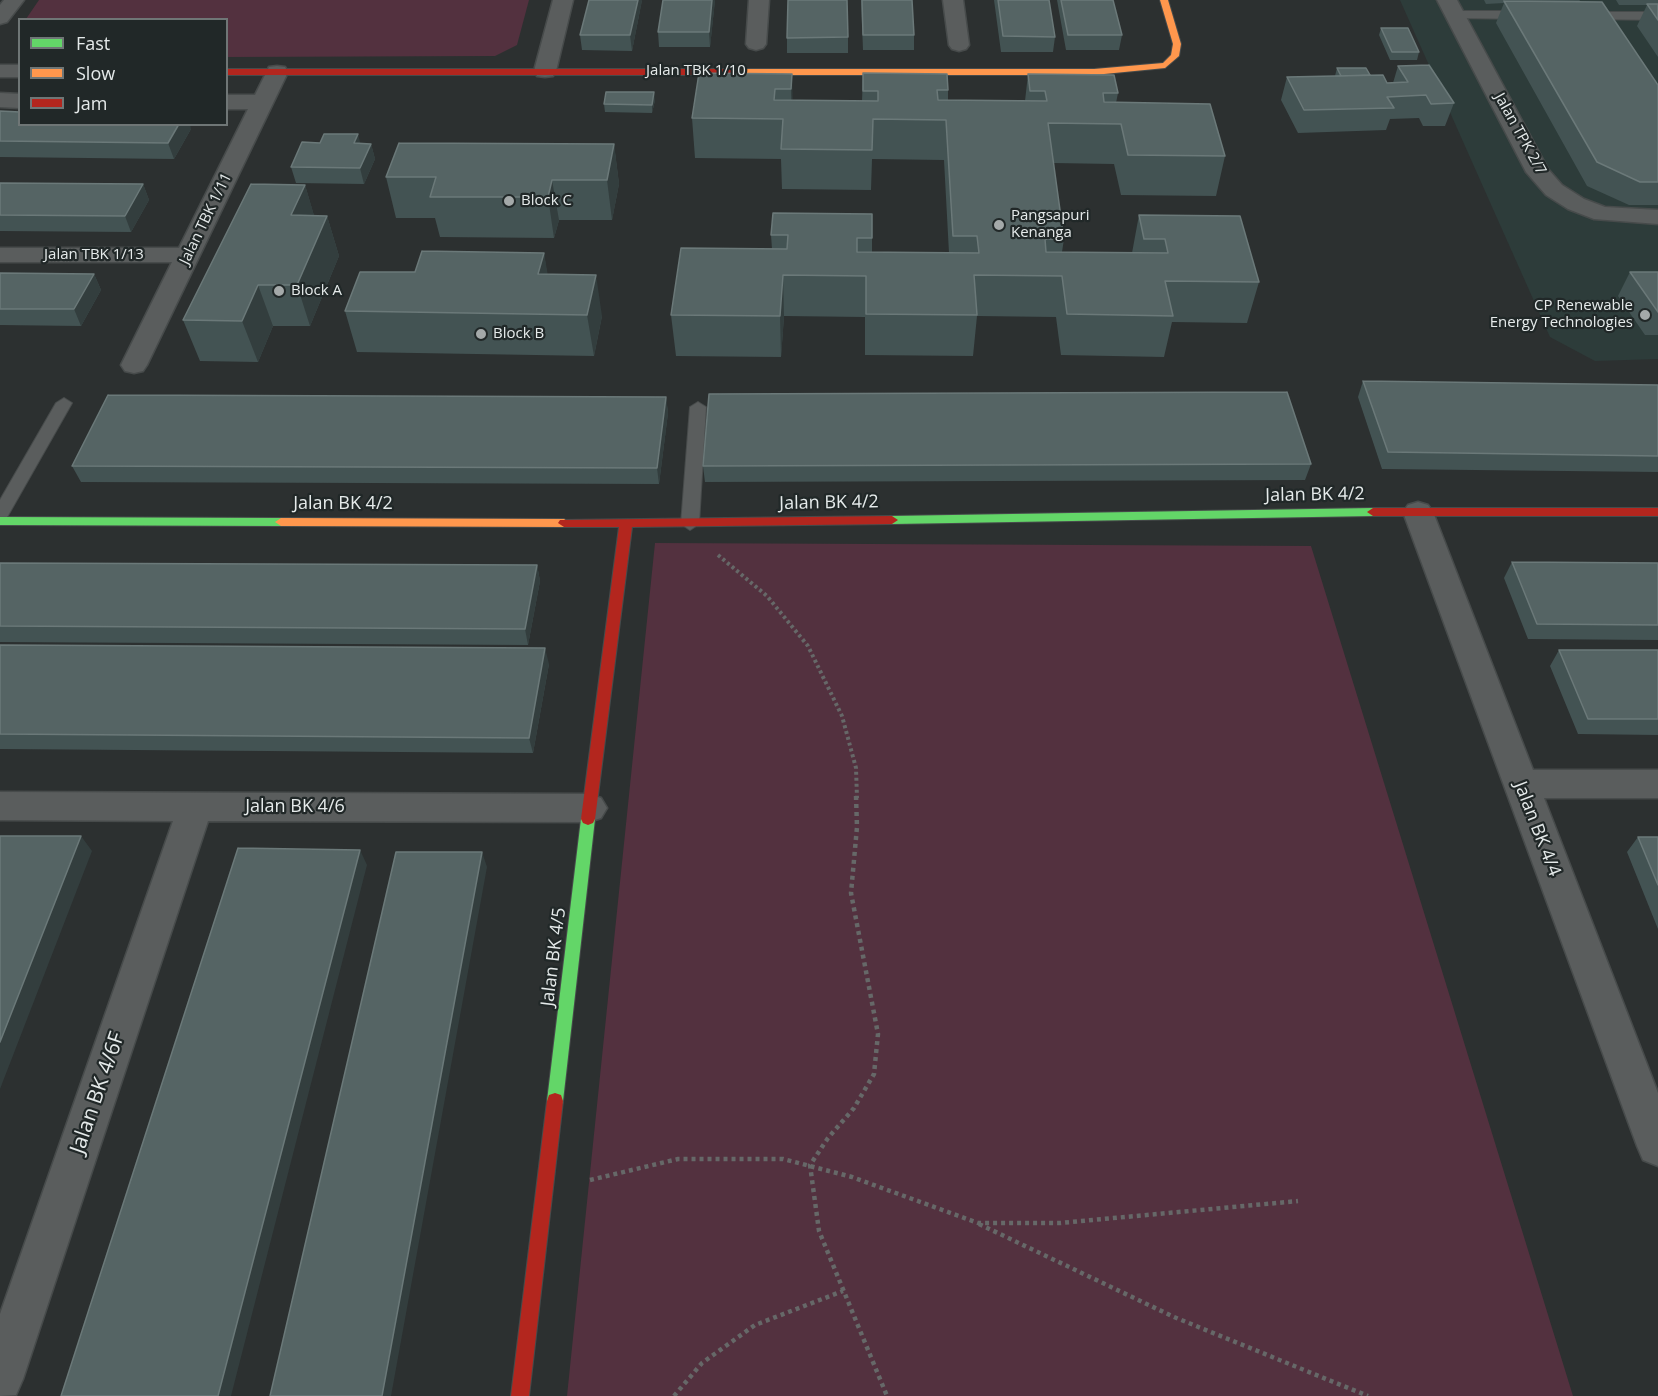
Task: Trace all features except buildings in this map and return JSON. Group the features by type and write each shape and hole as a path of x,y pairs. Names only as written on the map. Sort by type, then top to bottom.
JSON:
{"street":[{"path":"0,18 14,0"},
{"path":"545,71 563,0"},
{"path":"756,44 759,0"},
{"path":"953,0 958,45"},
{"name":"Jalan TBK 1/10","path":"228,72 1094,72 1166,65 1175,56 1177,44 1164,0"},
{"name":"Jalan TPK 2/7","path":"1451,7 1538,172 1554,190 1576,204 1602,214 1647,217"},
{"path":"0,71 18,71"},
{"name":"Jalan TBK 1/11","path":"134,364 277,72"},
{"path":"0,100 18,101"},
{"path":"228,102 262,102"},
{"name":"Jalan TBK 1/13","path":"0,255 188,255"},
{"name":"Jalan BK 4/2","path":"0,521 690,524 1418,512 1658,513"},
{"name":"Jalan BK 4/4","path":"1418,512 1658,1146"},
{"name":"Jalan BK 4/5","path":"520,1396 589,808 626,522"},
{"path":"1520,784 1658,784"},
{"name":"Jalan BK 4/6","path":"0,806 589,808"},
{"name":"Jalan BK 4/6F","path":"0,1379 196,806"}],"lane":[{"path":"1593,0 1606,21"},
{"path":"1451,7 1535,15"},
{"path":"1569,16 1606,21 1658,16"},
{"path":"0,514 64,403"},
{"path":"690,524 698,407"}],"path":[{"path":"690,524 704,543 767,596 808,646 842,716 856,768 856,827 851,893 878,1034 874,1074 854,1108 828,1138 810,1165 819,1230 887,1396"},
{"path":"590,1180 678,1159 734,1156 783,1159 810,1165 978,1223 1088,1278 1174,1317 1368,1396"},
{"path":"978,1223 1060,1223 1298,1201"},
{"path":"674,1396 702,1363 755,1325 843,1291"}],"shaded area":[{"path":"39,0 529,0 517,45 495,56 228,57 228,18 27,18"},
{"path":"1400,0 1658,0 1658,359 1595,361 1550,337"},
{"path":"655,543 1311,546 1573,1396 567,1396"}],"traffic: fast":[{"path":"892,520 1373,512"},
{"path":"0,521 281,522"},
{"path":"555,1101 588,819"}],"traffic: slow":[{"path":"733,72 1094,72 1165,65 1175,56 1177,44 1164,0"},
{"path":"281,522 564,523"}],"traffic: jam":[{"path":"228,72 733,72"},
{"path":"1373,512 1658,512"},
{"path":"564,523 892,520"},
{"path":"588,819 626,522"},
{"path":"520,1396 555,1101"}],"place":[{"name":"Block C","path":"509,201"},
{"name":"Pangsapuri Kenanga","path":"999,225"},
{"name":"Block A","path":"279,291"},
{"name":"CP Renewable Energy Technologies","path":"1645,315"},
{"name":"Block B","path":"481,334"}]}
